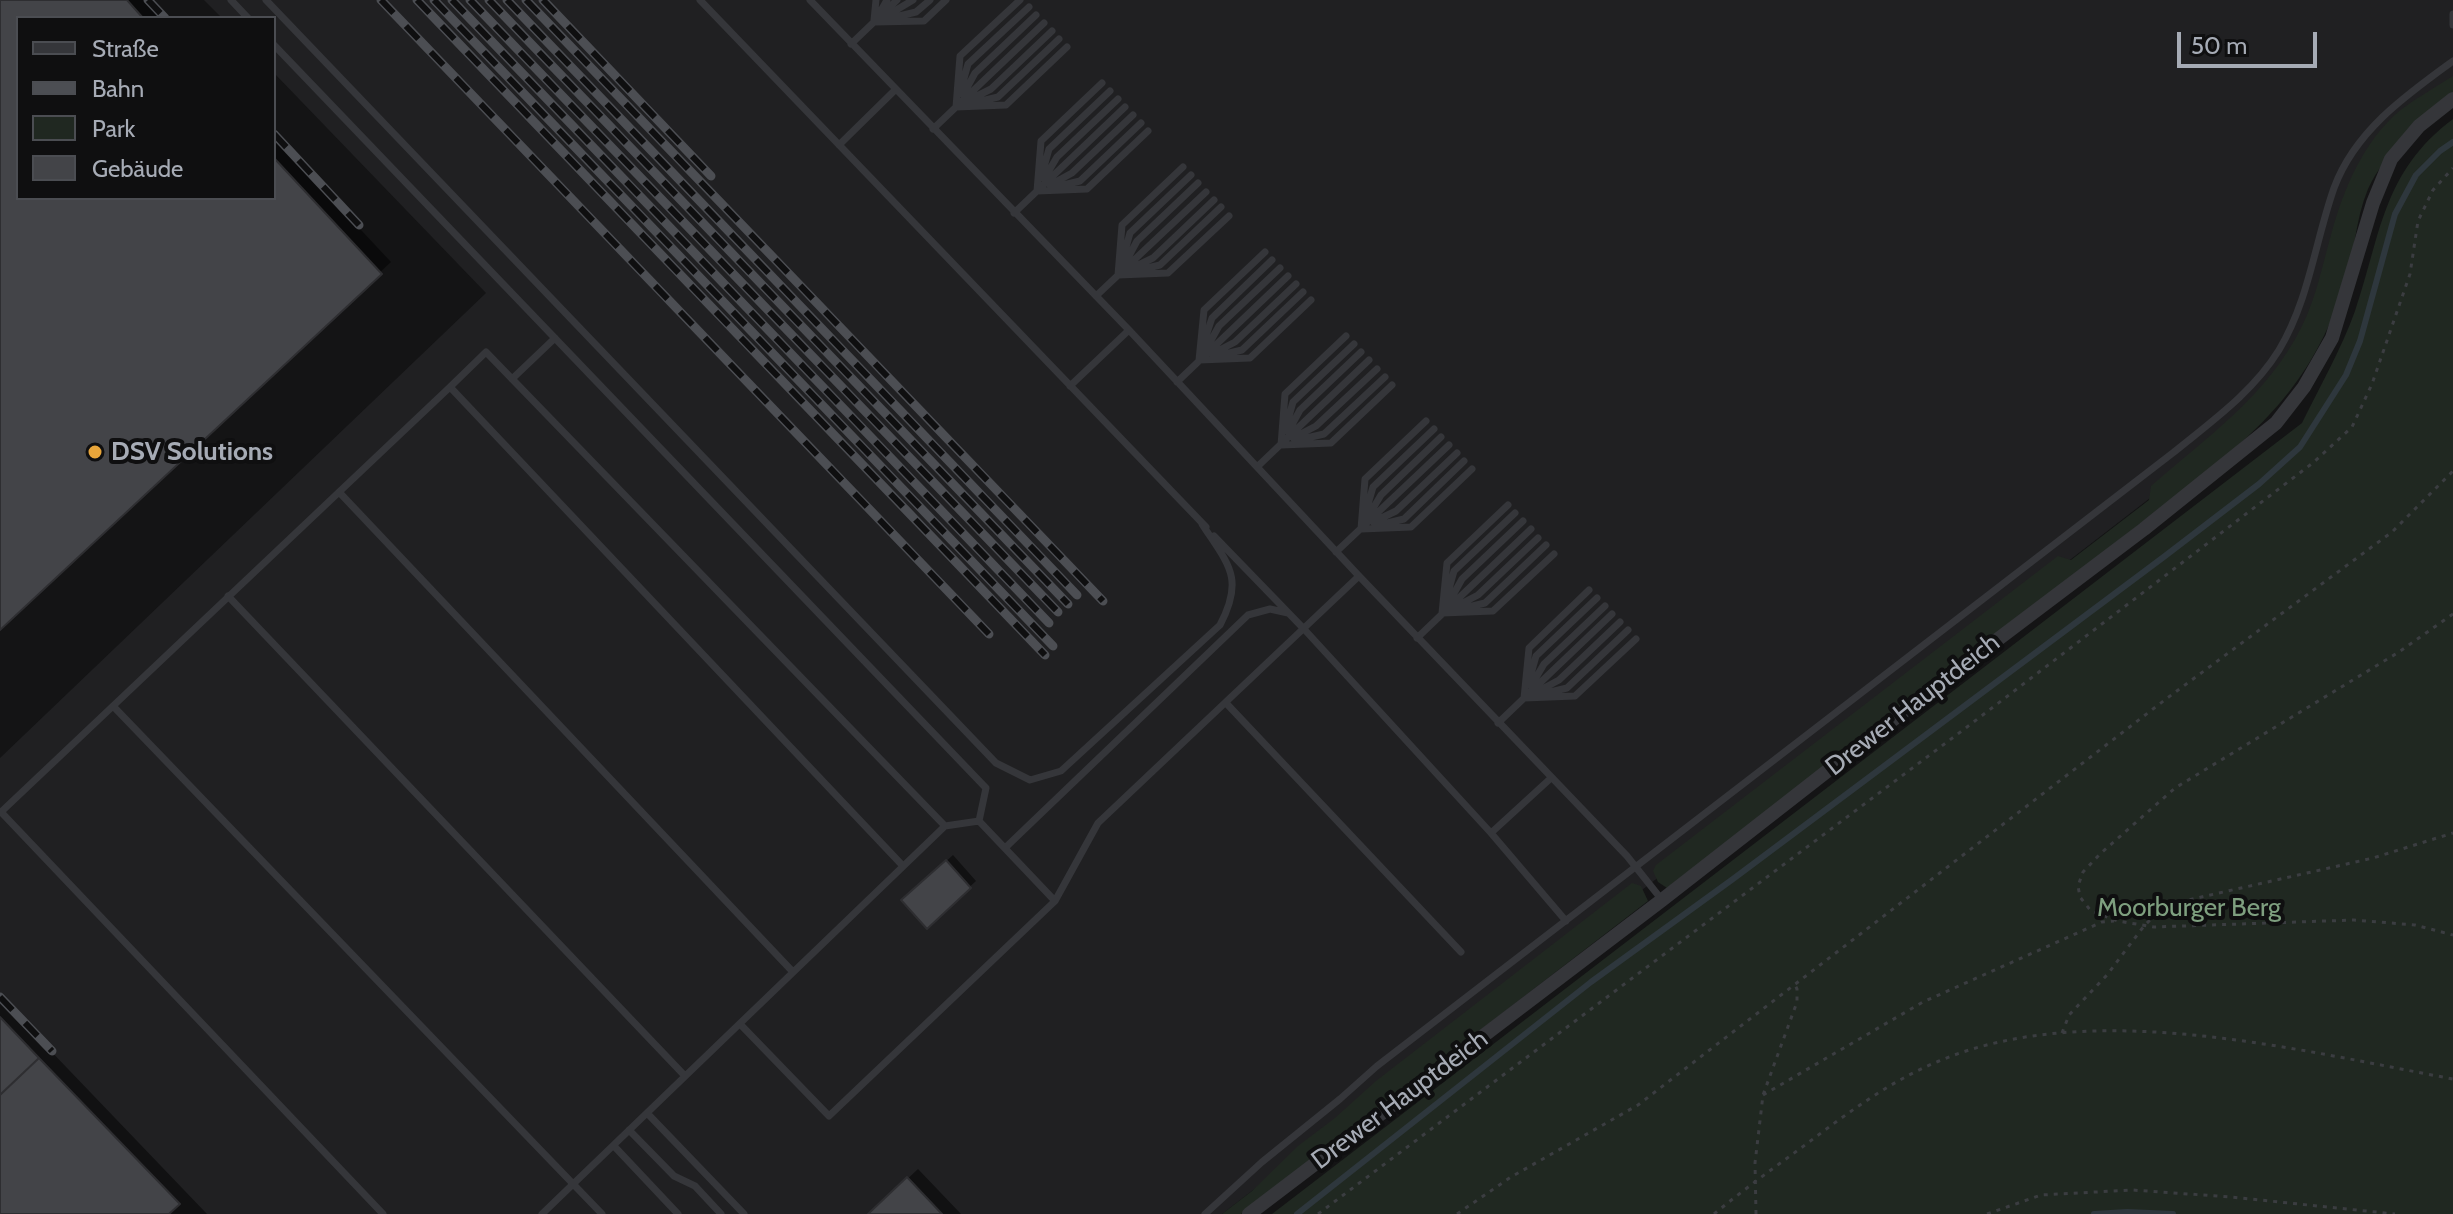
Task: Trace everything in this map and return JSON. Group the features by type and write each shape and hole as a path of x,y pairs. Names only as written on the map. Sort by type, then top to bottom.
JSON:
{"street":[{"name":"Drewer Hauptdeich","path":"1249,1214 2144,529 2276,423 2304,387 2332,338 2373,203 2391,159 2419,126 2453,99"}],"lane":[{"path":"231,0 246,16"},
{"path":"266,0 996,763 1030,780 1061,771 1220,625 1232,603 1234,579 1202,524"},
{"path":"700,0 1290,614 1491,833 1566,921"},
{"path":"810,0 1129,330 1636,867 1662,900"},
{"path":"874,22 878,0"},
{"path":"874,22 887,0"},
{"path":"851,44 897,0"},
{"path":"874,22 913,0"},
{"path":"874,22 916,12 930,0"},
{"path":"874,22 924,21 946,0"},
{"path":"956,107 960,56 1020,0"},
{"path":"956,107 968,64 1029,7"},
{"path":"2453,14 2453,25"},
{"path":"956,107 975,73 1036,15"},
{"path":"933,129 1044,23"},
{"path":"956,107 991,89 1052,31"},
{"path":"956,107 998,97 1059,39"},
{"path":"276,47 986,788 979,821"},
{"path":"956,107 1006,105 1067,47"},
{"path":"1205,1214 1377,1066 2243,396 2277,352 2295,319 2335,186 2353,151 2386,111 2453,61"},
{"path":"1037,191 1041,141 1102,83"},
{"path":"839,145 895,90"},
{"path":"1037,191 1049,149 1110,91"},
{"path":"1037,191 1057,157 1118,99"},
{"path":"1014,213 1125,107"},
{"path":"1037,191 1072,173 1133,115"},
{"path":"1037,191 1080,181 1141,123"},
{"path":"1037,191 1087,189 1148,131"},
{"path":"1118,275 1122,225 1183,167"},
{"path":"1118,275 1130,233 1191,175"},
{"path":"1118,275 1137,241 1198,183"},
{"path":"1096,296 1206,192"},
{"path":"1118,275 1153,258 1214,200"},
{"path":"1118,275 1160,265 1221,207"},
{"path":"1118,275 1168,273 1229,216"},
{"path":"1199,360 1204,310 1265,252"},
{"path":"1199,360 1212,318 1272,260"},
{"path":"1199,360 1219,326 1280,268"},
{"path":"1177,382 1288,276"},
{"path":"1199,360 1235,342 1296,284"},
{"path":"1199,360 1242,350 1303,292"},
{"path":"1199,360 1250,358 1311,300"},
{"path":"1070,386 1129,330"},
{"path":"1281,445 1285,394 1346,336"},
{"path":"512,379 555,338"},
{"path":"1281,445 1293,402 1354,344"},
{"path":"383,1214 1,812 486,352 945,826"},
{"path":"1281,445 1300,410 1361,352"},
{"path":"1257,467 1369,360"},
{"path":"1281,445 1316,426 1377,369"},
{"path":"1281,445 1324,434 1385,377"},
{"path":"1281,445 1331,443 1392,385"},
{"path":"450,387 903,866"},
{"path":"1361,529 1365,479 1426,421"},
{"path":"1361,529 1373,487 1434,429"},
{"path":"1361,529 1381,495 1441,437"},
{"path":"1336,552 1449,445"},
{"path":"1361,529 1396,511 1457,453"},
{"path":"1361,529 1404,519 1464,461"},
{"path":"1361,529 1411,527 1472,469"},
{"path":"339,492 793,972"},
{"path":"1442,613 1447,563 1508,505"},
{"path":"1442,613 1454,571 1515,513"},
{"path":"1442,613 1462,579 1523,521"},
{"path":"1417,638 1531,529"},
{"path":"1442,613 1478,595 1538,538"},
{"path":"1442,613 1485,603 1546,545"},
{"path":"1442,613 1493,611 1554,554"},
{"path":"740,1024 829,1116 1055,901 1098,823 1359,576"},
{"path":"1524,698 1529,648 1589,590"},
{"path":"228,596 685,1076"},
{"path":"1524,698 1536,656 1597,598"},
{"path":"1524,698 1544,664 1605,606"},
{"path":"1005,848 1248,615 1270,609 1290,614"},
{"path":"1498,723 1612,614"},
{"path":"1524,698 1559,680 1620,622"},
{"path":"1524,698 1567,688 1628,630"},
{"path":"1524,698 1575,696 1636,639"},
{"path":"1226,703 1461,952"},
{"path":"113,706 602,1214"},
{"path":"1491,833 1551,778"},
{"path":"542,1214 945,826 979,821"},
{"path":"979,821 1055,901"},
{"path":"647,1113 744,1214"},
{"path":"629,1130 674,1176 695,1186 721,1214"},
{"path":"614,1146 678,1214"}],"path":[{"path":"1318,1214 1942,746 2323,454 2352,427 2372,384 2410,274 2418,221 2433,190 2453,168"},
{"path":"1457,1214 1511,1177 1638,1105 2154,708 2392,532 2453,471"},
{"path":"2453,614 2399,652 2175,788 2137,819 2083,872 2078,886 2084,905 2091,911 2144,926 2354,920 2415,925 2453,935"},
{"path":"2062,1033 2069,1015 2107,975 2144,926 2158,912 2175,903 2373,858 2453,833"},
{"path":"1763,1095 1923,1002 2102,922 2118,921"},
{"path":"1756,1214 1755,1163 1763,1095 1797,1002 1794,983"},
{"path":"1714,1214 1869,1098 1910,1074 1967,1050 2062,1033 2112,1031 2247,1041 2453,1079"},
{"path":"1987,1214 2041,1195 2132,1190 2395,1214"}],"shaded area":[{"path":"204,0 2453,0 2453,79 2379,149 2303,351 2211,451 1222,1214 0,1214 0,758 486,293 276,75 276,16 220,16"}],"green space":[{"path":"2453,76 2453,92 2406,137 2375,175 2360,213 2345,284 2333,315 2306,368 2272,412 2205,474 1667,888 1658,882 1653,871 1656,865 2058,556 2071,560 2149,500 2151,486 2253,395 2287,352 2301,328 2315,294 2342,201 2366,150 2402,109"},
{"name":"Moorburger Berg","path":"2453,119 2453,1214 1272,1214 2302,423 2355,311 2387,206 2398,183 2429,139"},
{"path":"1632,883 1641,886 1648,901 1241,1214 1222,1214 1376,1081"}],"building":[{"name":"DSV Solutions","path":"0,0 127,0 141,16 16,16 16,200 276,200 276,160 382,274 0,630"},
{"path":"946,860 971,888 927,929 901,900"},
{"path":"0,1017 39,1058 0,1095"},
{"path":"39,1058 180,1204 169,1214 0,1214 0,1095"},
{"path":"907,1177 942,1214 868,1214"}],"waterway":[{"path":"1297,1214 1591,982 2165,556 2259,484 2300,447 2346,375 2360,341 2395,214 2416,175 2453,142"},
{"path":"2094,1214 2173,1214"}],"railway":[{"path":"148,0 163,16"},
{"path":"381,0 989,634"},
{"path":"417,0 1045,655"},
{"path":"434,0 1053,646"},
{"path":"452,0 1049,623"},
{"path":"470,0 1058,612"},
{"path":"489,0 1068,604"},
{"path":"507,0 1077,595"},
{"path":"526,0 1103,601"},
{"path":"543,0 711,176"},
{"path":"276,136 359,225"},
{"path":"0,997 52,1051"}],"place":[{"name":"DSV Solutions","path":"95,452"}]}
